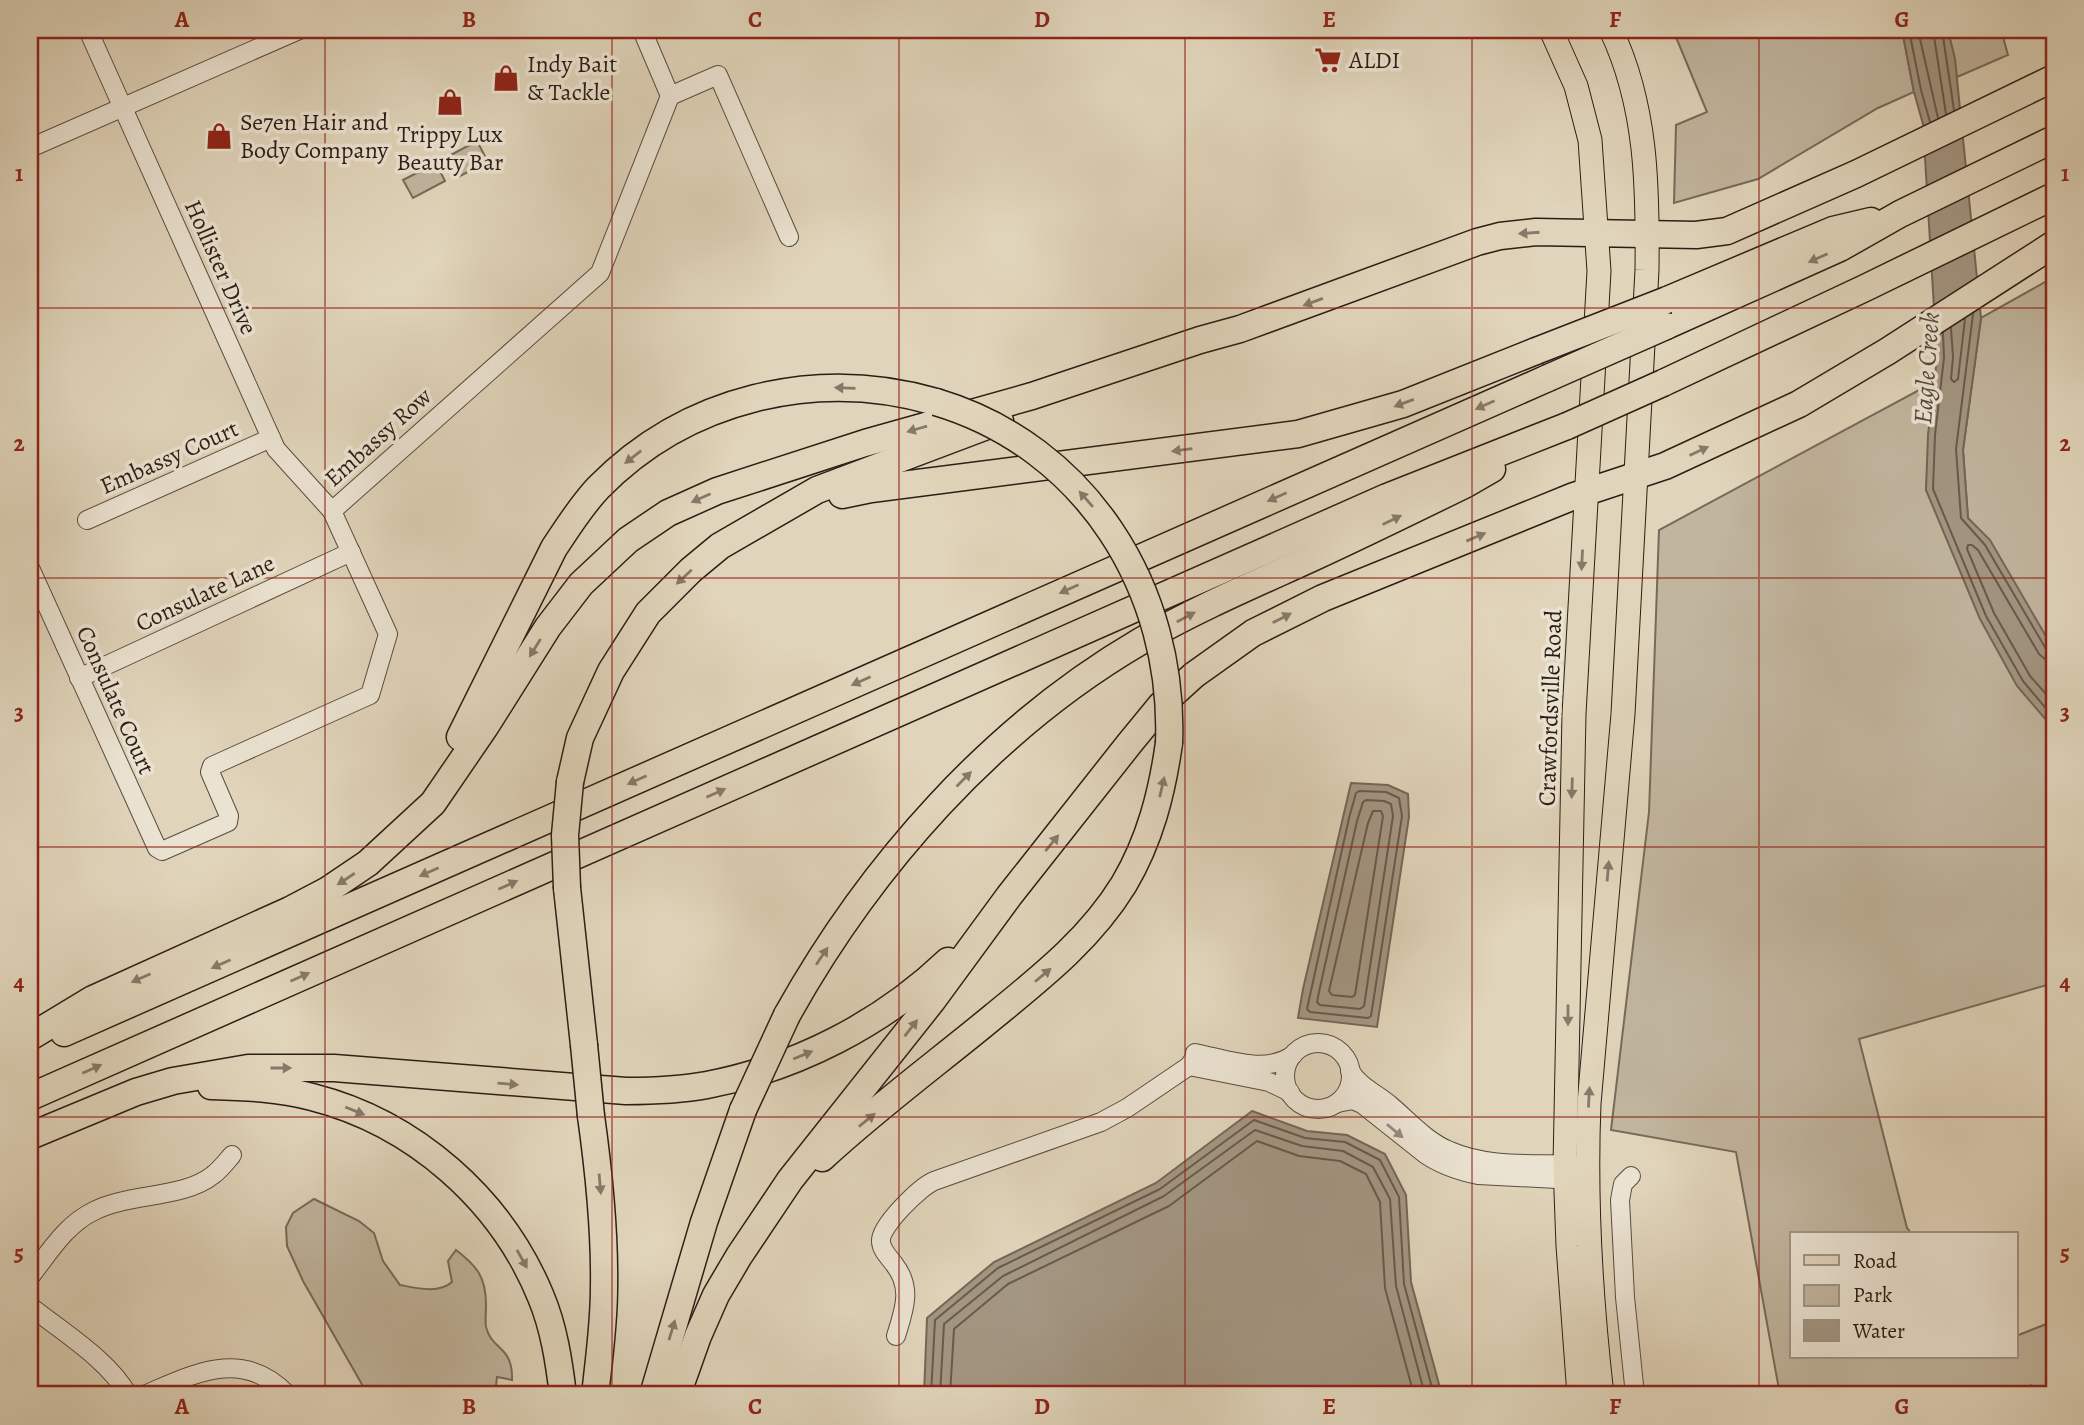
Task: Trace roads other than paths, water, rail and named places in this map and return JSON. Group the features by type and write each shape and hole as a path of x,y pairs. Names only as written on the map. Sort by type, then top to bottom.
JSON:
{"highway":[{"path":"30,1037 93,999 328,890 368,863 433,803 548,627 581,584 628,540 668,513 717,491 865,443 1032,396 1240,329 1477,242 1536,232 1696,235 1727,231 1856,174 2054,78"},
{"path":"781,512 871,489 1298,434 1403,404 1536,351 1667,313 1840,248 1900,214 2044,144"},
{"path":"30,1097 1387,497 1567,426 1865,288 2050,198"},
{"path":"677,1395 707,1315 727,1276 790,1180 932,1001 1009,896 1161,705 1194,675 1262,628 1323,598 1586,492 1665,466 1799,404 1888,351 2052,246"},
{"path":"30,1049 1548,377 1667,313"},
{"path":"595,1395 602,1331 604,1260 599,1176 567,888 565,835 570,782 580,738 600,692 631,638 666,593 720,546 817,490 1202,347 1240,329"},
{"path":"415,818 462,734 554,548 585,503 622,466 661,438 707,414 752,398 783,391 822,388 873,389 936,402 982,420 1027,446 1075,487 1106,524 1137,575 1158,634 1168,691 1169,743 1161,793 1142,849 1125,881 1092,928 1049,971 837,1144 810,1170 751,1238"},
{"path":"653,1395 704,1222 743,1110 787,1015 821,956 874,884 916,832 976,768 1061,695 1142,641 1217,601 1466,484 1567,426"},
{"path":"30,1136 136,1092 173,1081 248,1068 334,1068 497,1083 626,1091 670,1090 707,1085 764,1070 809,1053 889,1010 946,964 1009,896"},
{"path":"97,1110 175,1090 210,1086 262,1088 340,1105 372,1118 411,1140 428,1151 469,1188 522,1257 549,1320 563,1395"}],"main road":[{"name":"Crawfordsville Road","path":"1551,30 1576,86 1590,140 1598,271 1574,714 1576,1172 1572,1321 1579,1395"},
{"name":"Crawfordsville Road","path":"1602,1395 1576,1172 1591,1072 1623,713 1647,234 1647,172 1637,104 1629,72 1611,30"}],"street":[{"name":"Hollister Drive","path":"88,30 276,449 332,511"},
{"path":"30,148 299,30"},
{"path":"642,30 670,96 718,75 789,237"},
{"name":"Embassy Row","path":"159,850 165,851 228,822 229,816 210,772 212,766 370,695 388,634 332,511 600,273 670,96"},
{"name":"Embassy Court","path":"87,520 271,438"},
{"name":"Consulate Lane","path":"79,678 351,552"},
{"name":"Consulate Court","path":"30,568 159,850"},
{"path":"896,1336 905,1306 905,1284 900,1272 883,1249 881,1237 920,1189 934,1181 1111,1117 1192,1060 1263,1066 1276,1064 1309,1045 1326,1045 1342,1054 1355,1079 1450,1152 1482,1161 1576,1172"},
{"path":"1290,1092 1286,1075 1293,1055"},
{"path":"1192,1060 1269,1082 1290,1092 1301,1104 1312,1108 1353,1100 1362,1104 1424,1154 1448,1167 1478,1175 1576,1172"},
{"path":"1337,1103 1348,1090 1350,1071"},
{"path":"30,1277 66,1233 87,1214 108,1205 188,1187 212,1176 232,1155"},
{"path":"1631,1176 1623,1184 1620,1200 1625,1297 1636,1395"},
{"path":"30,1306 104,1365 128,1395"},
{"path":"144,1395 200,1372 229,1368 257,1373 288,1395"}],"water":[{"name":"Eagle Creek","path":"1902,30 1948,30 1955,59 1981,318 1963,450 1968,518 1990,540 2054,650 2054,729 2017,686 1980,619 1926,490 1928,435 1937,358 1923,124"},
{"path":"1351,783 1388,785 1408,794 1409,817 1377,1027 1298,1018"},
{"path":"1252,1111 1307,1131 1347,1135 1385,1154 1406,1195 1411,1282 1442,1395 924,1395 927,1318 994,1262 1156,1183"}],"place":[{"name":"ALDI","path":"1328,60"},
{"name":"Indy Bait & Tackle","path":"506,78"},
{"name":"Trippy Lux Beauty Bar","path":"450,102"},
{"name":"Se7en Hair and Body Company","path":"219,136"}]}
